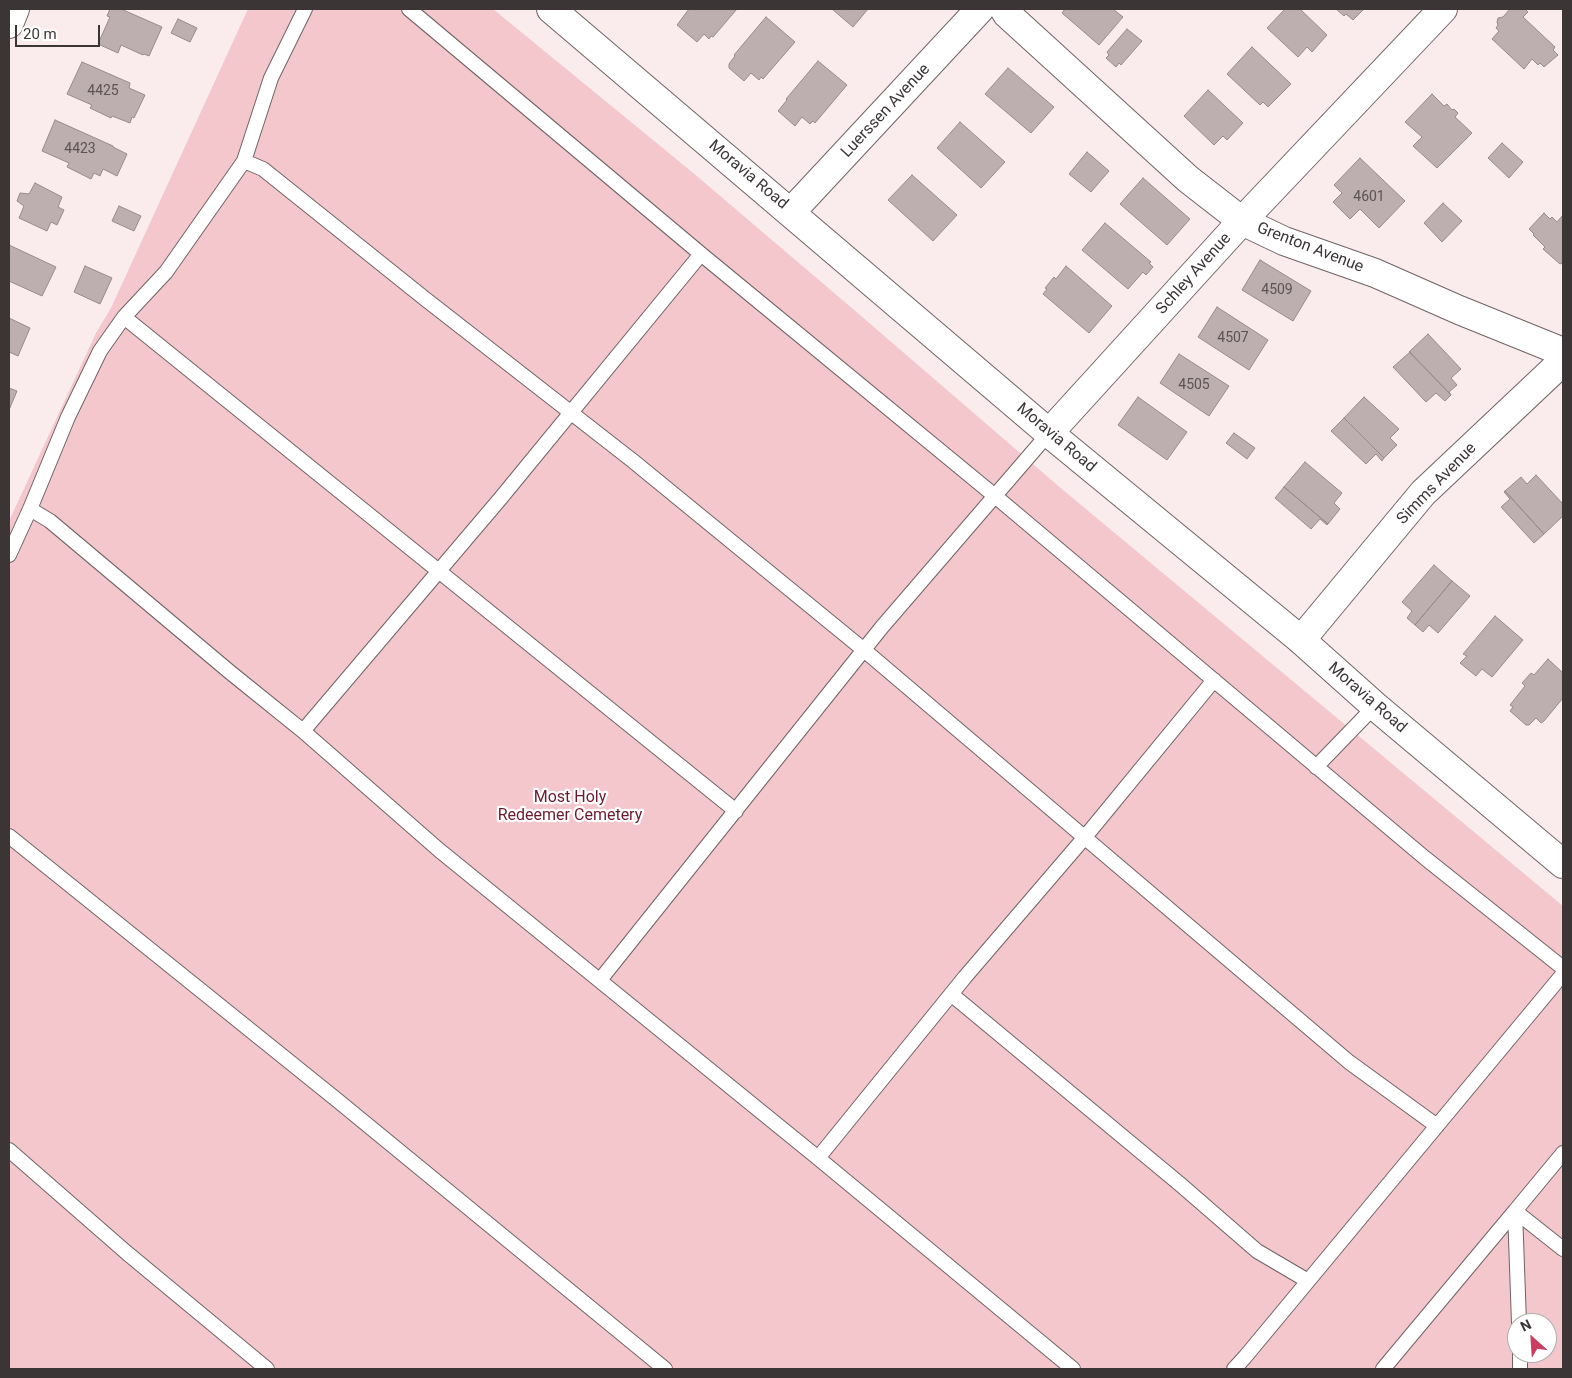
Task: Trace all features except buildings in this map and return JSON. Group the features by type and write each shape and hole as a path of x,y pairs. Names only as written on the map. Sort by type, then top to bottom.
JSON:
{"street":[{"path":"9,23 16,9"},
{"name":"Moravia Road","path":"551,9 1049,433 1301,640 1375,706 1563,864"},
{"name":"Luerssen Avenue","path":"791,212 980,9"},
{"name":"Grenton Avenue","path":"1004,9 1007,14 1188,179 1242,221 1284,241 1375,274 1563,352"},
{"name":"Schley Avenue","path":"1049,433 1242,221 1443,9"},
{"name":"Simms Avenue","path":"1301,640 1423,493 1563,361"}],"lane":[{"path":"9,555 68,417 100,351 124,317 166,272 244,161 271,78 305,9"},
{"path":"409,9 701,254 995,496 1425,858 1563,968"},
{"path":"244,161 263,169 641,468 864,650 1349,1062 1436,1126"},
{"path":"303,731 701,254"},
{"path":"124,317 736,811"},
{"path":"600,980 864,650 1049,433"},
{"path":"30,509 50,521 303,731 439,850 818,1158 1073,1369"},
{"path":"818,1158 951,994 1085,837 1214,680"},
{"path":"1316,766 1375,706"},
{"path":"9,836 337,1100 665,1369"},
{"path":"1234,1369 1563,974"},
{"path":"951,994 1257,1251 1308,1281"},
{"path":"9,1150 127,1253 267,1369"},
{"path":"1383,1369 1563,1153"},
{"path":"1515,1211 1563,1249"},
{"path":"1515,1211 1519,1313"},
{"path":"1520,1363 1520,1368"}],"green space":[{"name":"Most Holy Redeemer Cemetery","path":"248,9 493,9 692,172 1063,490 1563,906 1563,1369 9,1369 9,521 96,333 111,308"}]}
